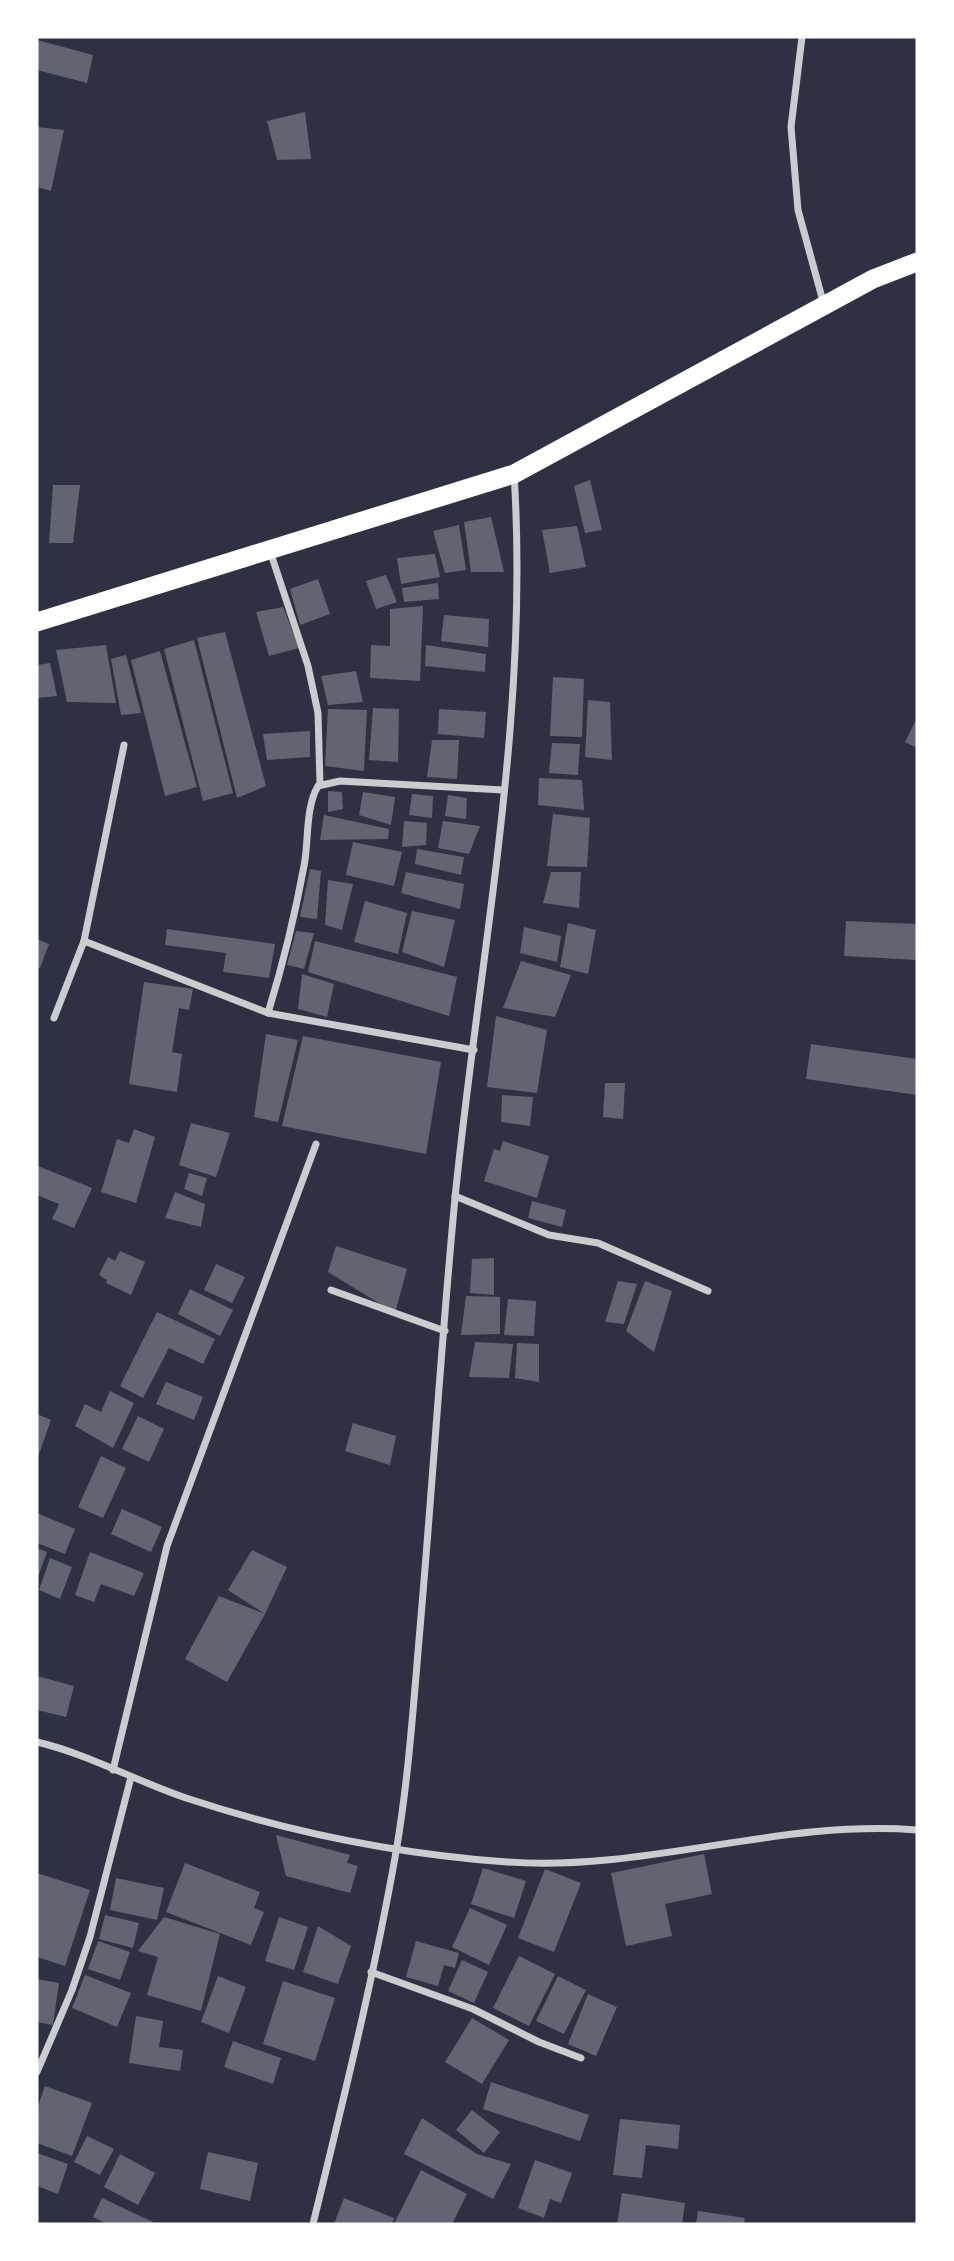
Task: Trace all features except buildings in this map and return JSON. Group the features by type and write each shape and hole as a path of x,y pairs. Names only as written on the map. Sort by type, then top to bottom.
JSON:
{"highway":[{"path":"37,622 514,474 692,374 873,279 917,262"}],"street":[{"path":"802,37 791,127 798,210 824,305"},
{"path":"313,2224 396,1850 414,1705 455,1196 503,790 516,639 518,538 514,474"},
{"path":"270,551 308,666 318,713 320,784"},
{"path":"54,1018 84,941 124,745"},
{"path":"268,1013 284,961 305,863 311,806 315,789 320,784 340,781 503,790"},
{"path":"84,941 268,1013 474,1050"},
{"path":"113,1770 167,1546 316,1144"},
{"path":"455,1196 549,1235 598,1242 708,1291"},
{"path":"331,1290 444,1331"},
{"path":"37,1742 186,1798 258,1818 396,1850 509,1862 582,1861 868,1826 917,1830"},
{"path":"37,2072 72,1990 85,1950 131,1777"},
{"path":"371,1972 473,2009 539,2042 581,2058"}]}
